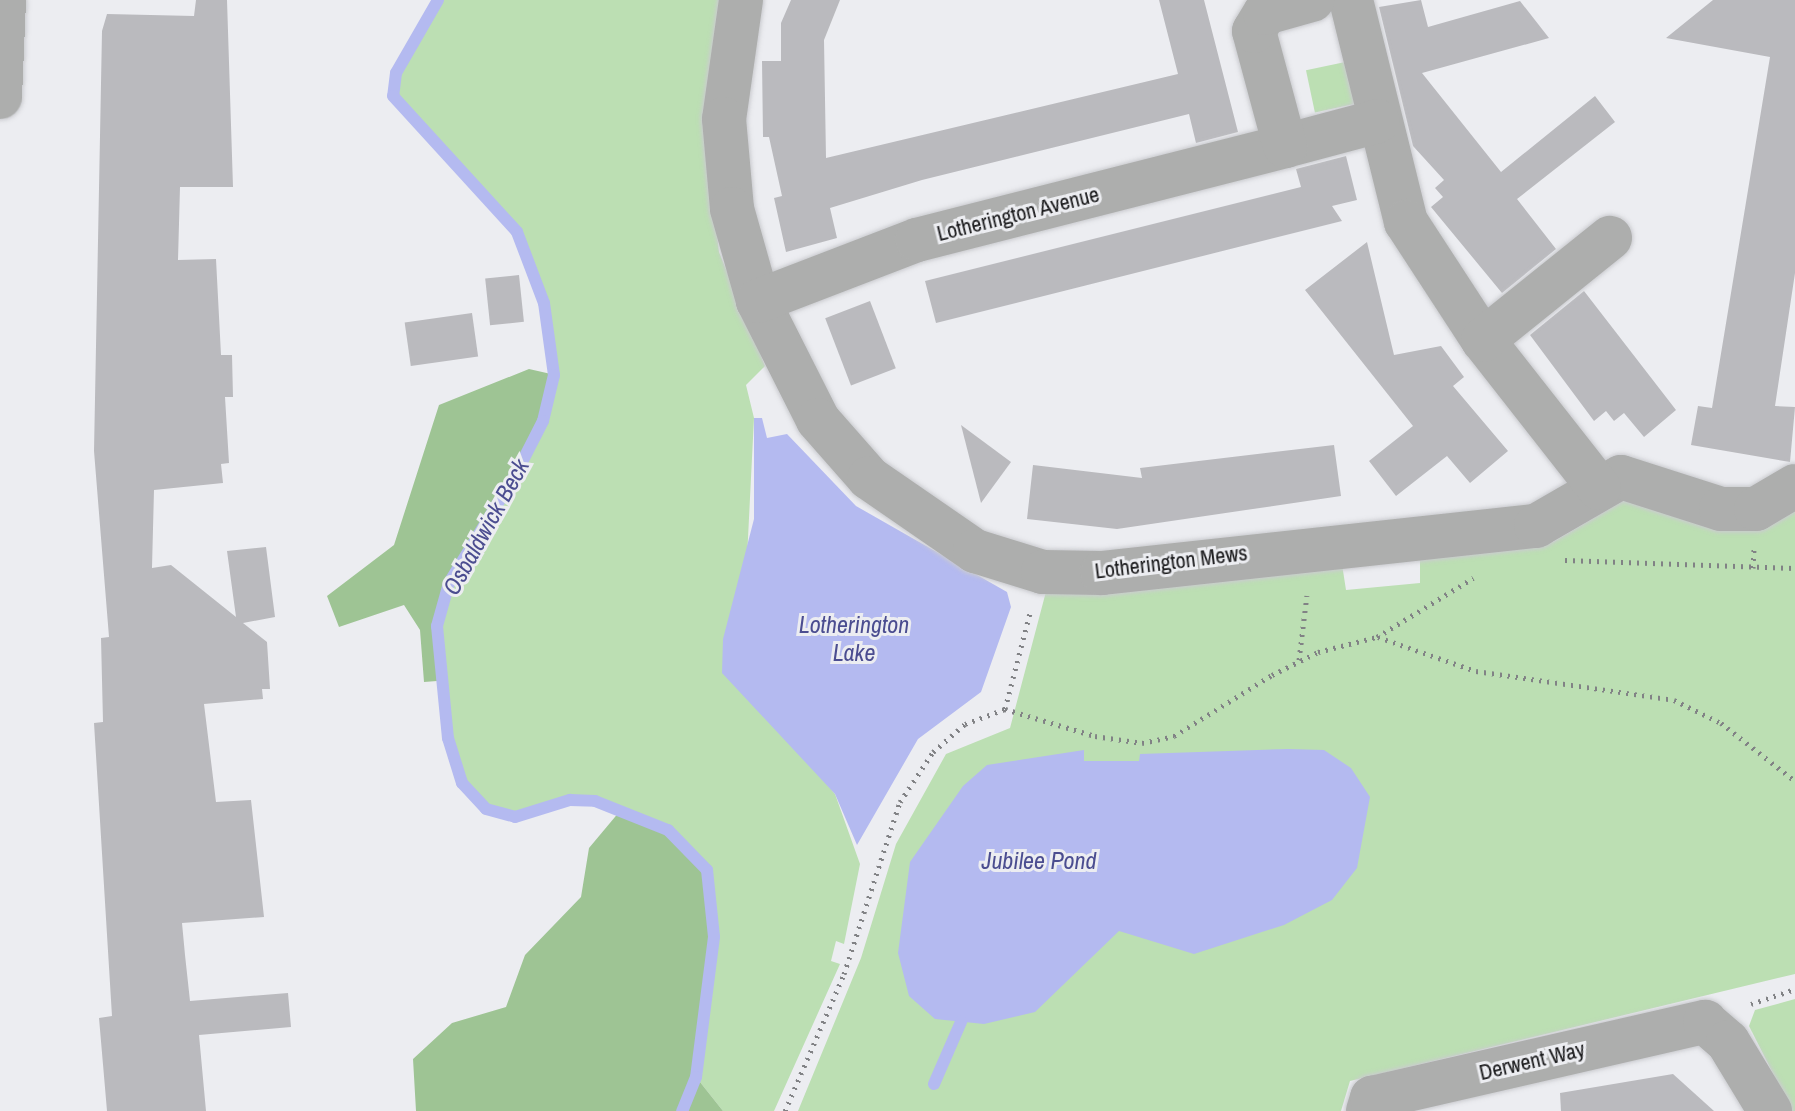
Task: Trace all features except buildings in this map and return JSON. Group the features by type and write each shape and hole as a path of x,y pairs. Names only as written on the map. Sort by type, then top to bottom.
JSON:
{"street":[{"name":"Lotherington Mews","path":"741,0 724,119 732,209 758,301 818,420 869,478 975,551 1043,572 1163,567 1313,546 1536,526 1599,488 1634,476 1689,501 1747,509 1795,486"},
{"path":"1285,146 1254,31 1265,13 1312,0"},
{"path":"1351,0 1378,121 1406,222 1483,340 1599,488"},
{"path":"0,97 3,11"},
{"name":"Lotherington Avenue","path":"758,301 917,240 1378,121"},
{"path":"1483,340 1610,238"},
{"name":"Derwent Way","path":"1368,1111 1372,1098 1705,1022 1728,1042 1770,1111"}],"path":[{"path":"1299,661 1313,546"},
{"path":"1557,560 1795,568"},
{"path":"1005,709 1043,572"},
{"path":"785,1111 844,974 900,802 933,752 965,724 1005,709 1142,743 1174,736 1299,661 1377,637 1487,575"},
{"path":"1377,637 1476,671 1674,700 1721,723 1795,781"}],"green space":[{"path":"438,0 721,0 707,143 719,252 765,366 746,385 754,418 747,558 784,733 835,794 860,864 844,944 836,941 831,961 840,964 774,1111 723,1111 696,1077 702,1037 668,830 595,801 570,800 515,817 486,809 462,783 448,738 437,626 450,578 517,472 543,421 554,375 544,303 517,232 393,97 396,73"},
{"path":"1350,61 1359,103 1315,112 1306,70"},
{"path":"529,369 551,374 541,419 450,576 435,626 437,681 424,682 420,630 404,605 339,627 327,596 394,545 439,405"},
{"path":"1628,498 1795,509 1795,974 1350,1081 1341,1111 798,1111 861,958 896,844 946,754 1010,728 1048,584 1341,558 1346,590 1420,583 1420,551 1553,542"},
{"path":"620,811 668,830 707,870 714,937 696,1077 723,1111 416,1111 413,1059 452,1023 506,1007 525,955 581,897 589,848"},
{"path":"1795,999 1795,1111 1792,1111 1749,1026 1755,1010"}],"water":[{"name":"Lotherington Lake","path":"754,418 762,418 767,438 787,434 856,506 1007,592 1011,607 981,692 918,739 857,845 835,794 722,673 723,639 754,519"},
{"name":"Jubilee Pond","path":"1084,750 1084,761 1139,761 1140,754 1324,750 1351,768 1370,797 1357,868 1332,900 1284,925 1194,954 1119,931 1035,1012 984,1024 935,1019 909,996 898,953 910,862 963,786 987,765"}],"waterway":[{"name":"Osbaldwick Beck","path":"438,0 396,73 393,96 517,232 544,303 554,375 543,421 517,472 449,583 437,626 448,738 462,783 486,809 515,817 570,800 595,801 668,830 707,870 714,937 696,1077 682,1111"},
{"path":"934,1084 961,1022"}]}
